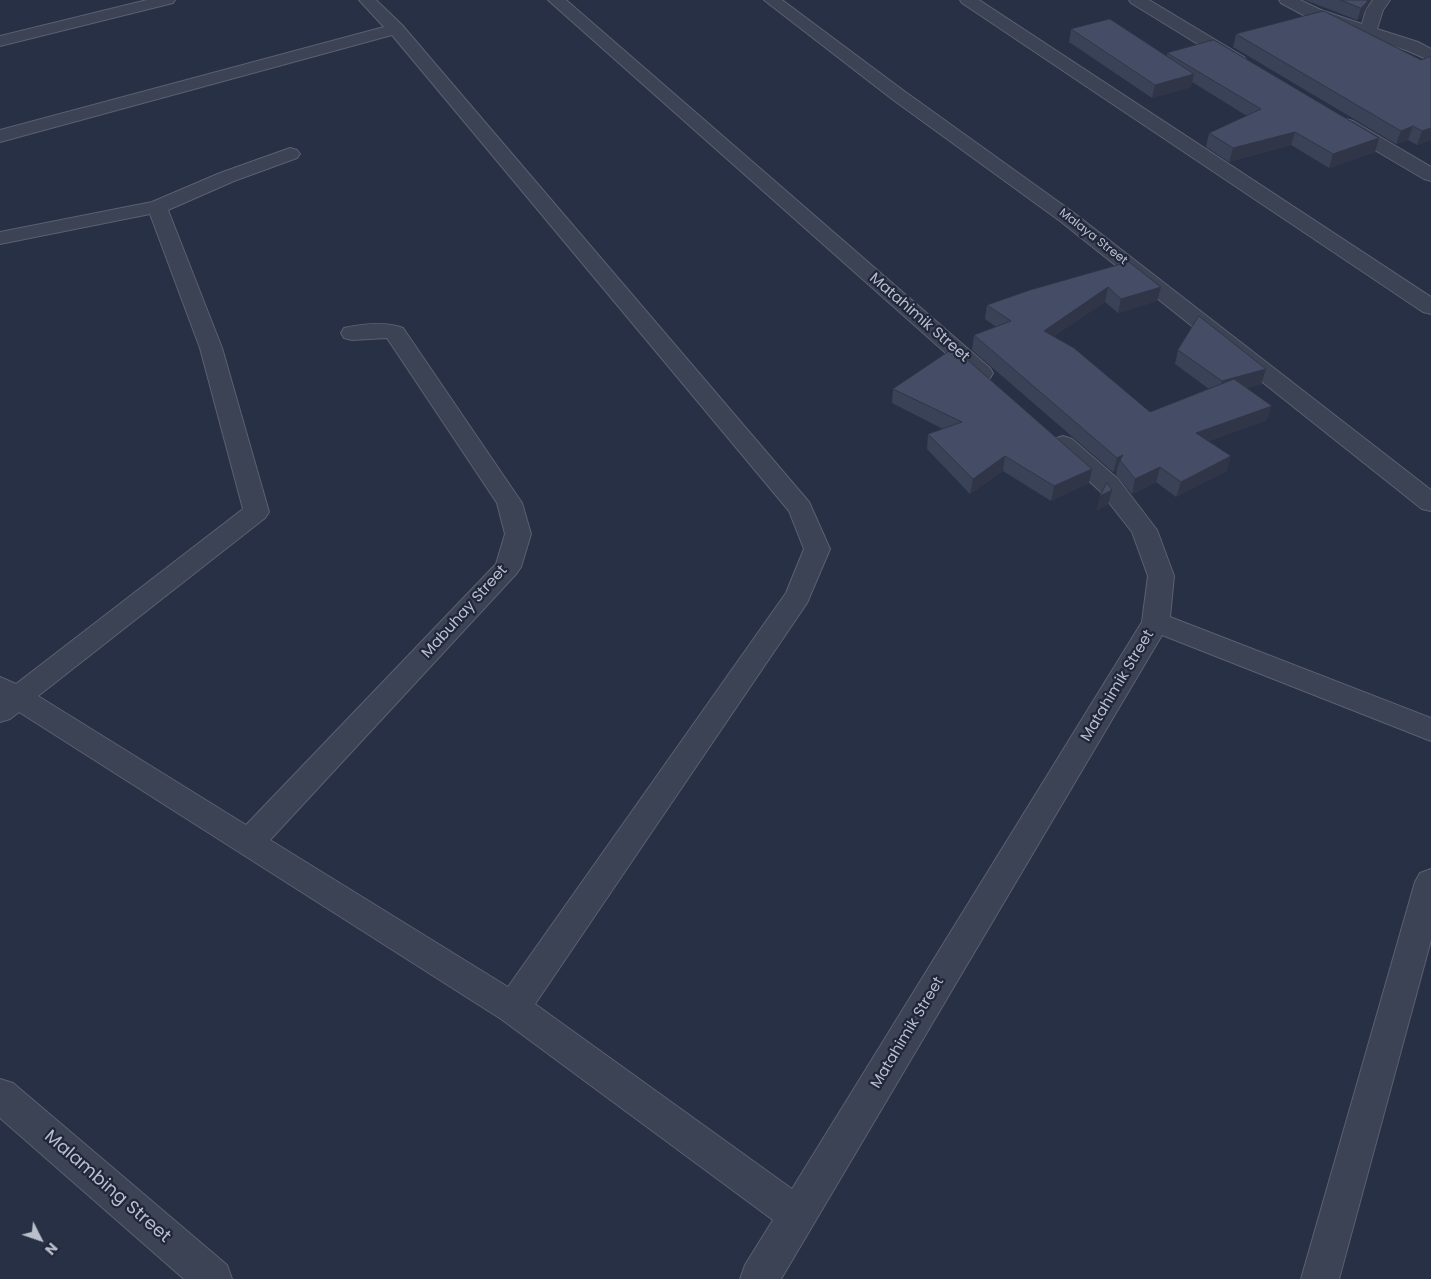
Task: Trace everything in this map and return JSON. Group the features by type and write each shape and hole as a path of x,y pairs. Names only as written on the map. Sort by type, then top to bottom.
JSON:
{"street":[{"path":"0,41 167,0"},
{"path":"367,0 396,29 800,508 817,549 798,596 513,1008"},
{"name":"Matahimik Street","path":"556,0 997,386"},
{"name":"Malaya Street","path":"772,0 1067,217 1431,503"},
{"path":"968,0 1431,307"},
{"path":"1136,0 1254,70"},
{"path":"1287,0 1315,14 1412,46 1431,56"},
{"path":"1368,32 1375,9 1382,0"},
{"path":"0,136 396,29"},
{"path":"1330,115 1431,175"},
{"path":"0,238 157,207 227,177 290,154"},
{"path":"157,207 211,348 256,512 6,699 248,843 513,1008 797,1215"},
{"name":"Mabuhay Street","path":"248,843 508,568 518,534 509,503 395,334 388,330 352,333"},
{"name":"Matahimik Street","path":"759,1279 1156,622 1161,576 1144,530 1110,484 1042,426"},
{"path":"1156,622 1431,730"},
{"path":"1320,1279 1431,882"},
{"name":"Malambing Street","path":"0,1095 213,1279"}],"building":[{"path":"1341,0 1368,0 1361,8"},
{"path":"1324,11 1421,60 1431,56 1431,128 1422,131 1413,126 1401,131 1236,34"},
{"path":"1110,19 1194,74 1155,85 1071,29"},
{"path":"1214,40 1379,138 1333,154 1295,132 1233,148 1209,133 1261,109 1167,53"},
{"path":"1129,262 1161,287 1121,299 1108,287 1044,331 1074,348 1150,412 1234,379 1272,406 1196,433 1231,456 1181,482 1160,467 1135,479 1120,460 1123,455 1117,458 974,335 1011,321 987,305 1030,290"},
{"path":"1199,316 1266,369 1222,381 1178,350"},
{"path":"954,348 1092,469 1054,486 1005,456 973,479 928,434 962,422 893,389"},
{"path":"1107,483 1112,490 1100,496"}]}
